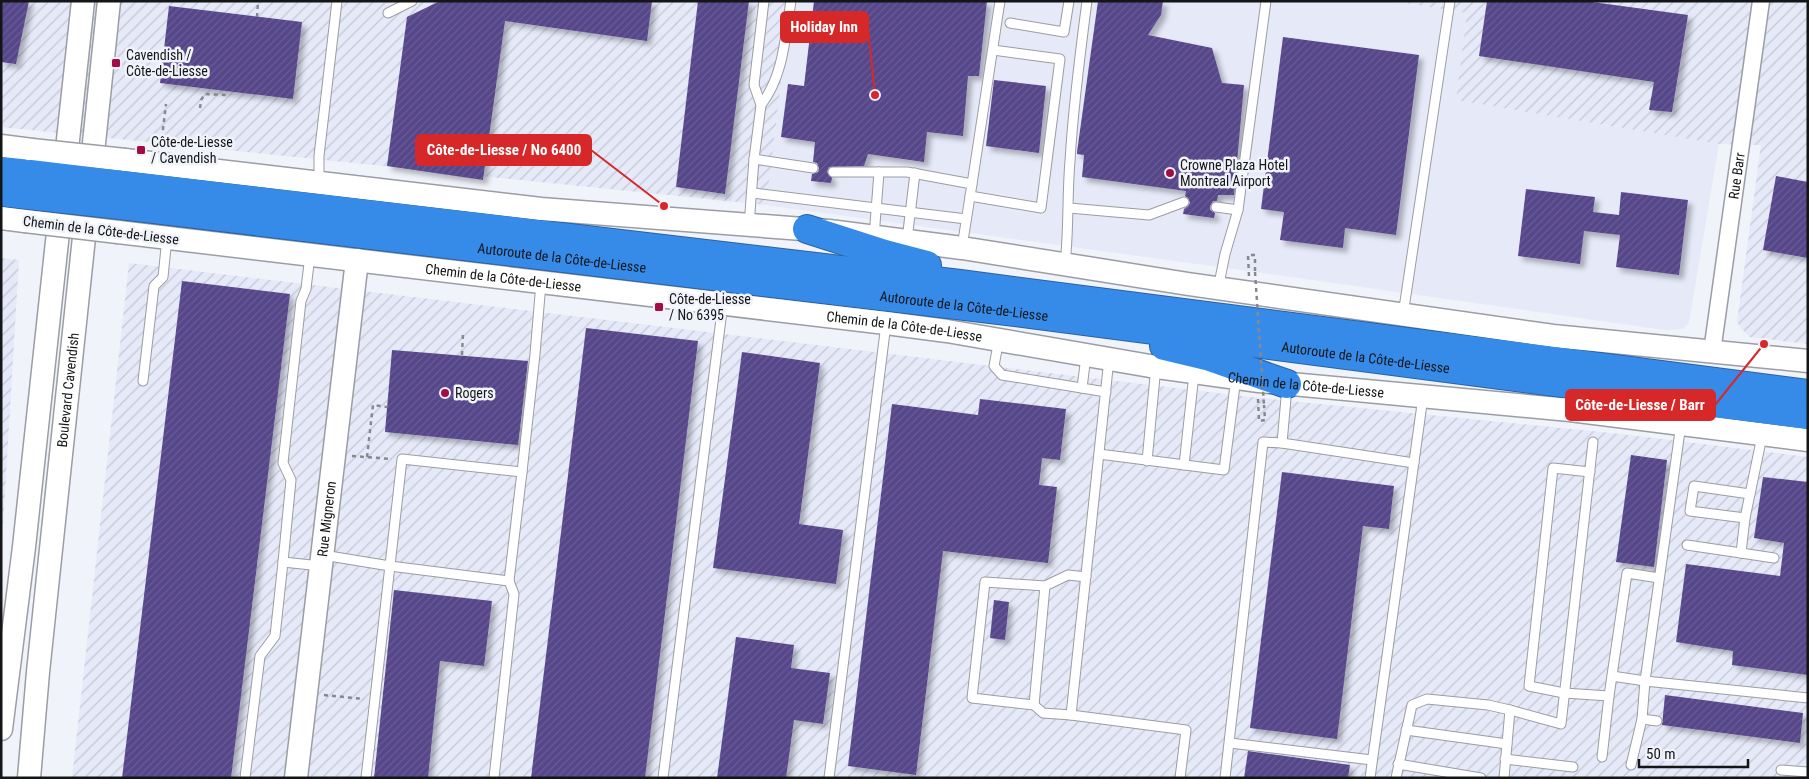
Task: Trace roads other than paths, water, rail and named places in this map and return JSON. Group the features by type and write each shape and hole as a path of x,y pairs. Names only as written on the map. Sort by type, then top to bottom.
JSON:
{"highway":[{"name":"Chemin de la Côte-de-Liesse","path":"1,171 29,185"},
{"name":"Chemin de la Côte-de-Liesse","path":"1,192 29,185 122,183"},
{"name":"Autoroute de la Côte-de-Liesse","path":"122,183 1052,296 1808,394"},
{"name":"Autoroute de la Côte-de-Liesse","path":"122,183 1031,314 1808,415"},
{"path":"807,228 885,254 1052,296"},
{"path":"1031,314 1210,357 1287,384"},
{"path":"1760,388 1808,384"}],"main road":[{"name":"Boulevard Cavendish","path":"2,715 6,647 24,547 82,1"},
{"name":"Boulevard Cavendish","path":"29,778 40,652 109,1"},
{"name":"Chemin de la Côte-de-Liesse","path":"1,146 29,185 118,232 886,322 1236,378 1578,411 1808,440"},
{"name":"Chemin de la Côte-de-Liesse","path":"1,218 29,185 319,183 541,209 749,226 807,228 907,240 1218,289 1553,336 1808,360"},
{"name":"Rue Migneron","path":"296,778 357,260"}],"street":[{"name":"Rue Barr","path":"1712,352 1761,1"}],"lane":[{"path":"319,183 319,156 337,1"},
{"path":"388,13 412,1"},
{"path":"749,226 754,159 761,105 754,85 764,1"},
{"path":"761,105 771,92 783,55 791,1"},
{"path":"962,248 994,50 1000,1"},
{"path":"1010,23 1064,32 1069,1"},
{"path":"1065,264 1070,162 1077,81 1087,1"},
{"path":"1218,289 1225,254 1238,210 1266,1"},
{"path":"1403,315 1450,1"},
{"path":"970,196 1041,208 1060,59 994,50"},
{"path":"754,159 813,168"},
{"path":"833,172 915,173 972,184"},
{"path":"874,236 879,172"},
{"path":"907,240 915,173"},
{"path":"752,193 966,219"},
{"path":"1069,208 1149,215 1184,202"},
{"path":"1216,207 1238,210"},
{"path":"143,381 154,286 163,277 167,238"},
{"path":"245,778 260,656 274,636 291,480 283,463 301,301 306,290 310,255"},
{"path":"494,778 514,594 509,581 536,354 541,281"},
{"path":"663,778 723,303"},
{"path":"829,778 886,322"},
{"path":"999,340 994,366 1002,375 1106,392"},
{"path":"1082,388 1086,355"},
{"path":"1071,715 1110,359"},
{"path":"1147,460 1156,366"},
{"path":"1184,465 1194,372"},
{"path":"1099,454 1224,470 1236,378"},
{"path":"1282,443 1287,384"},
{"path":"1370,778 1424,397"},
{"path":"1631,765 1642,719 1644,682 1681,424"},
{"path":"1741,553 1745,518 1760,446 1760,434"},
{"path":"1225,778 1263,442 1282,443 1414,463"},
{"path":"1396,778 1412,705 1427,699 1510,710 1561,724 1593,442"},
{"path":"366,778 402,459 522,472"},
{"path":"1590,472 1553,468 1528,686 1564,693 1610,696"},
{"path":"1745,518 1690,511 1694,486 1750,494"},
{"path":"1687,545 1774,558"},
{"path":"283,562 322,560 390,566 509,581"},
{"path":"1602,757 1627,573 1659,578"},
{"path":"1086,577 1068,575 1045,586 985,582 972,698 1034,706 1043,713 1186,730 1180,778"},
{"path":"1034,706 1045,586"},
{"path":"1612,676 1644,682 1808,698"},
{"path":"1504,778 1510,710"},
{"path":"1642,719 1657,721"},
{"path":"1406,730 1507,744"},
{"path":"1230,742 1372,760"},
{"path":"1506,758 1573,766"},
{"path":"1398,764 1481,778"},
{"path":"1781,770 1808,772"}],"place":[{"name":"Cavendish / Côte-de-Liesse","path":"116,63"},
{"name":"Holiday Inn","path":"875,95"},
{"name":"Côte-de-Liesse / Cavendish","path":"141,150"},
{"name":"Crowne Plaza Hotel Montreal Airport","path":"1170,173"},
{"name":"Côte-de-Liesse / No 6400","path":"664,206"},
{"name":"Côte-de-Liesse / No 6395","path":"659,307"},
{"name":"Côte-de-Liesse / Barr","path":"1764,344"},
{"name":"Rogers","path":"445,393"}]}
